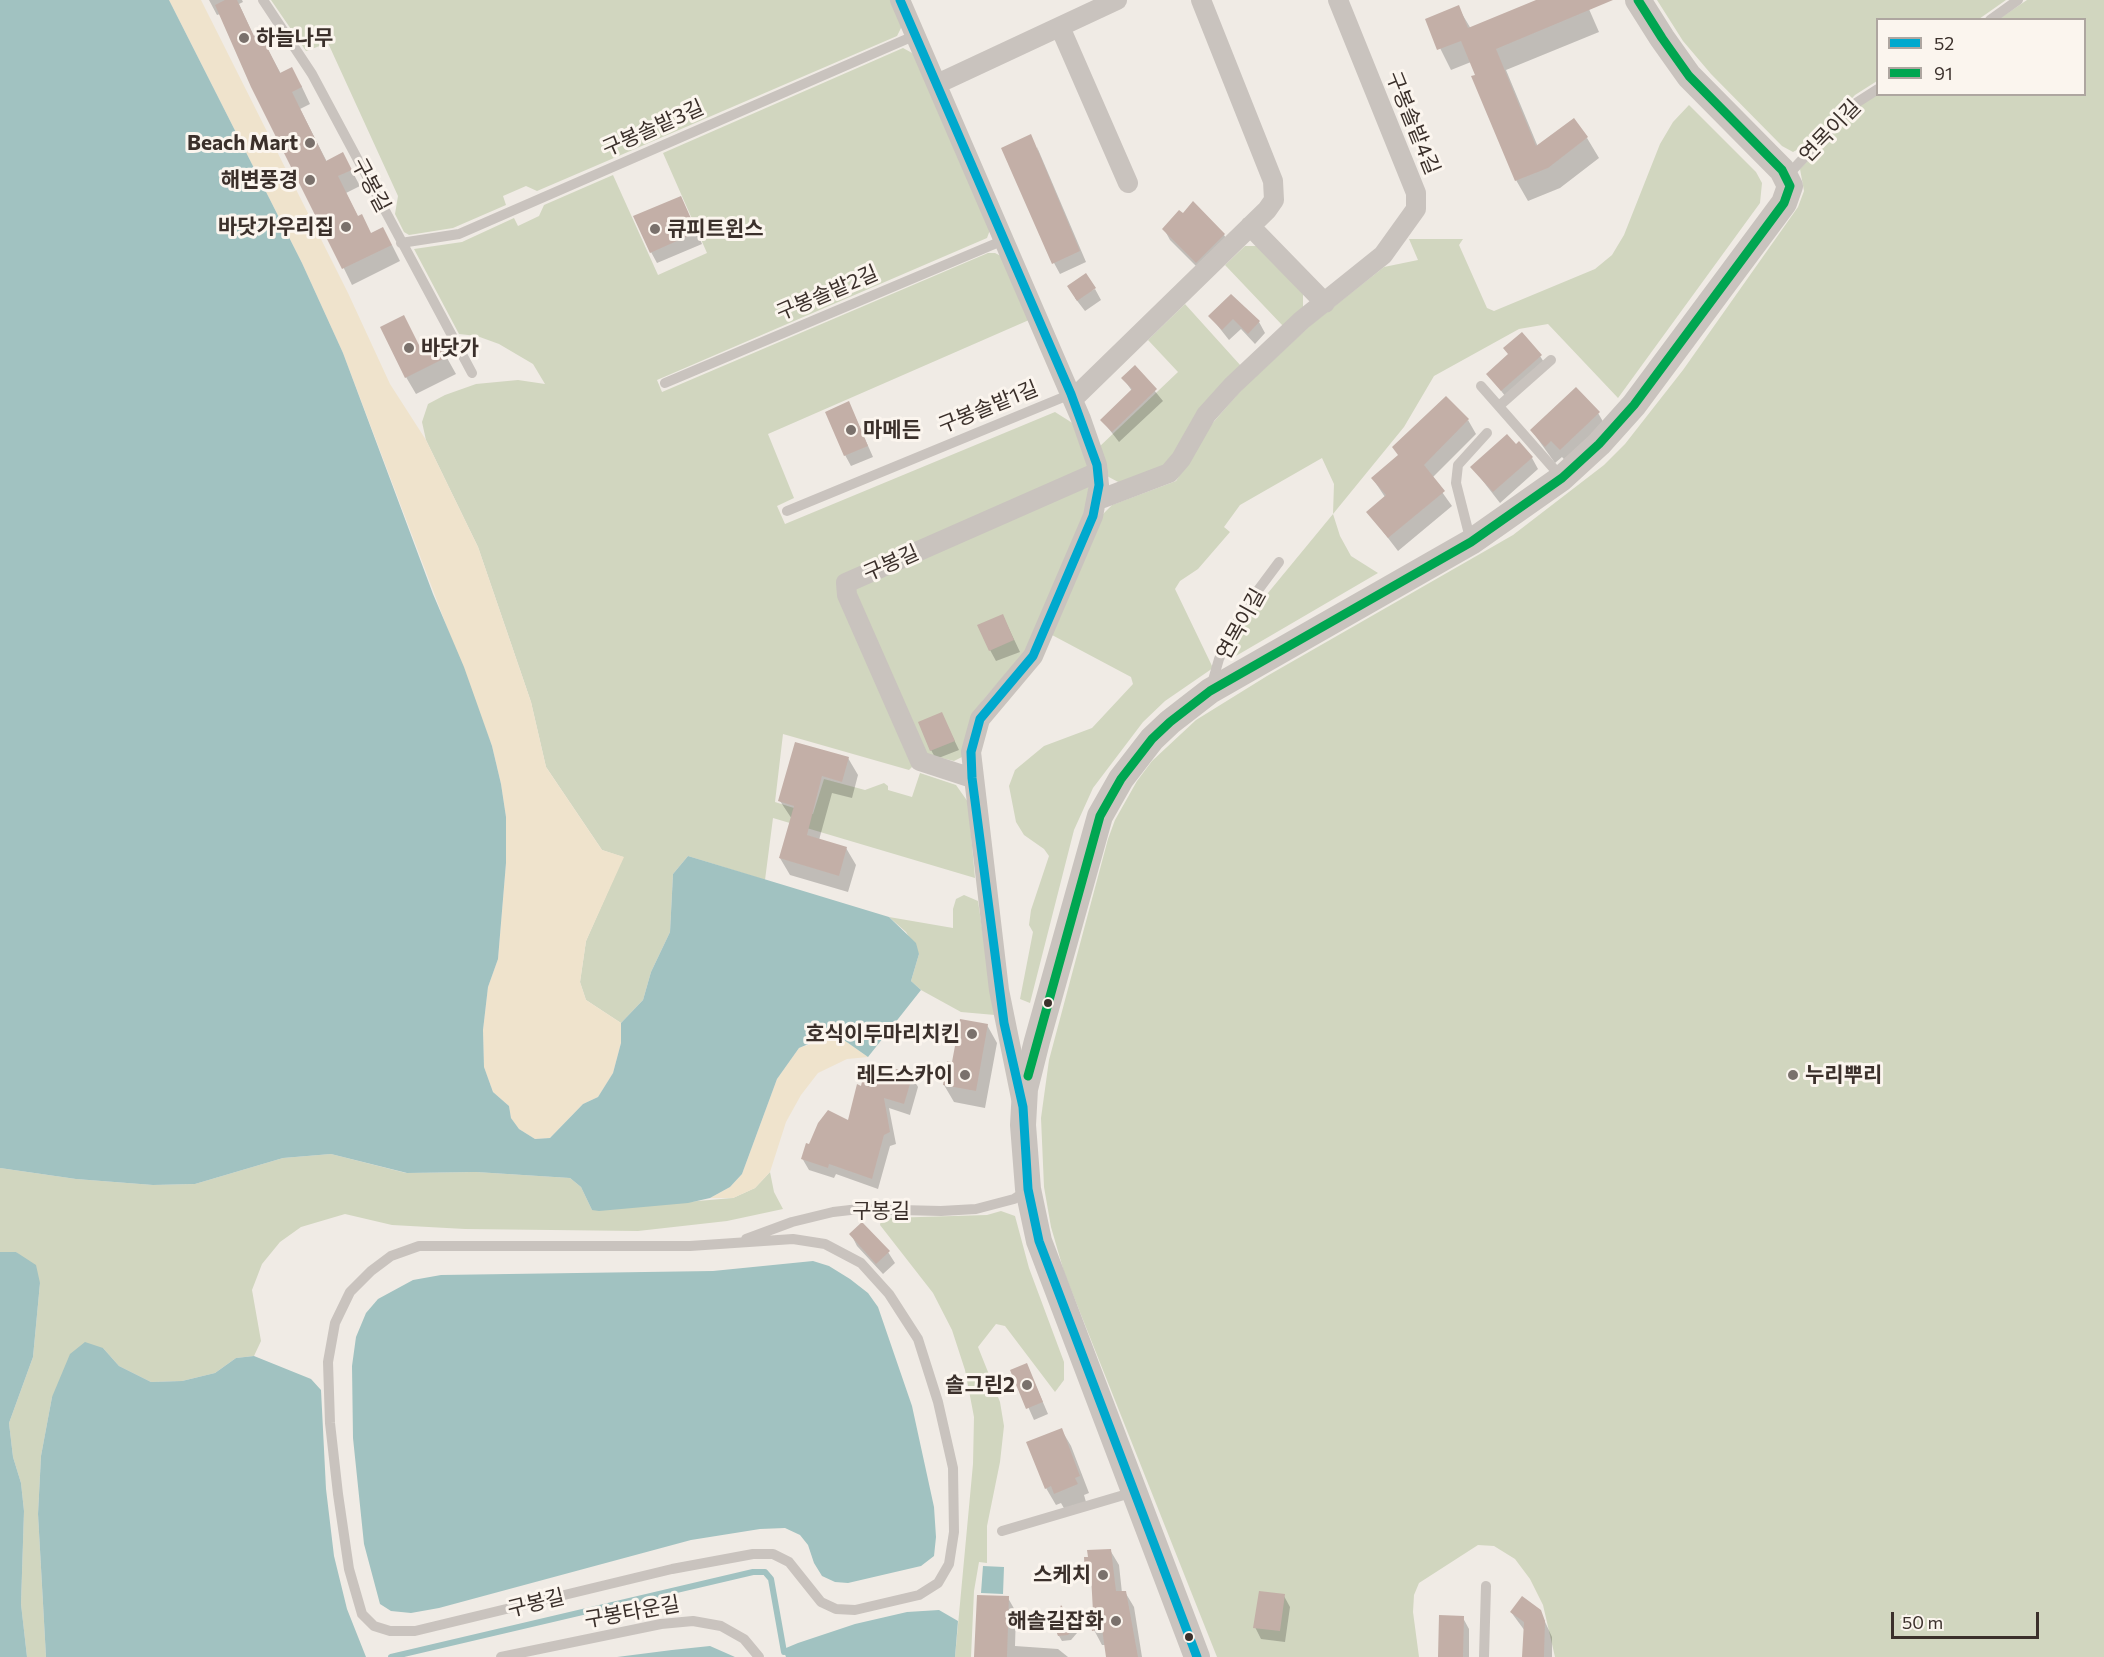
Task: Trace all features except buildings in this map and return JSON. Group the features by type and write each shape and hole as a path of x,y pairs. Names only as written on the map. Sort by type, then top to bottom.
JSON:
{"street":[{"path":"900,0 1072,397 1098,472 1098,500 1033,656 980,719 971,752 972,778 1001,1001 1023,1107 1028,1189 1047,1264 1197,1657"},
{"path":"937,84 1117,0"},
{"path":"1072,397 1267,210 1274,200 1276,191 1201,0"},
{"name":"구봉솔밭4길","path":"1098,500 1169,473 1181,459 1206,415 1233,385 1302,320 1383,255 1413,216 1417,202 1416,193 1338,0"},
{"path":"1638,0 1689,75 1786,176"},
{"path":"1060,27 1128,183"},
{"name":"연목이길","path":"1023,1107 1037,1041 1100,816 1121,779 1152,739 1210,691 1471,542 1562,478 1618,424 1652,383 1704,309 1784,203 1790,186 1786,176"},
{"path":"1250,226 1325,303"},
{"name":"구봉길","path":"972,778 920,761 847,595 846,584 1098,472"}],"lane":[{"name":"구봉길","path":"263,0 312,74 472,373"},
{"path":"1993,18 2018,0"},
{"name":"구봉솔밭3길","path":"401,243 459,234 916,35"},
{"name":"연목이길","path":"1786,176 1853,105 1876,90"},
{"name":"구봉솔밭2길","path":"665,383 1004,240"},
{"path":"1499,406 1551,360"},
{"path":"1481,386 1562,478"},
{"name":"구봉솔밭1길","path":"788,511 1072,397"},
{"path":"1471,542 1456,483 1458,465 1487,433"},
{"name":"연목이길","path":"1210,691 1219,659 1230,634 1244,609 1279,562"},
{"name":"구봉길","path":"736,1243 793,1239 825,1244 861,1263 889,1294 918,1339 938,1402 953,1468 954,1532 949,1564 938,1583 919,1595 855,1610 836,1609 821,1602 789,1562 774,1554 753,1554 672,1569 415,1631 390,1632 374,1626 362,1614 349,1569 330,1423 328,1362 335,1323 350,1292 371,1271 391,1256 419,1246 559,1248 736,1243 792,1222 833,1212 859,1209 941,1211 976,1209 1014,1199 1028,1189"},
{"path":"1002,1531 1134,1492"},
{"path":"1484,1657 1486,1586"},
{"name":"구봉타운길","path":"501,1657 661,1624 693,1621 720,1626 744,1639 759,1657"}],"green space":[{"path":"271,0 891,0 902,26 897,36 537,191 526,186 503,196 506,205 453,228 409,235 404,232 395,214 398,196 328,43 306,51"},
{"path":"1657,0 2006,0 1980,18 1876,18 1876,82 1855,95 1811,142 1793,152 1782,146 1711,74 1683,41"},
{"path":"2027,0 2104,0 2104,1657 1555,1657 1543,1605 1530,1579 1515,1559 1494,1546 1478,1545 1419,1583 1414,1595 1413,1612 1419,1657 1217,1657 1064,1272 1051,1227 1044,1187 1041,1118 1049,1060 1115,820 1137,781 1152,761 1196,720 1267,676 1513,535 1604,465 1625,444 1683,370 1798,207 1804,191 1800,169 1863,101 1876,95 2086,96 2086,18 2000,18"},
{"path":"903,48 914,54 990,230 987,238 657,380 662,392 988,253 995,253 1001,256 1029,320 768,434 794,498 777,506 785,524 1055,412 1074,424 1090,473 1086,511 1026,651 983,700 971,718 964,756 954,761 925,754 909,770 783,734 775,802 813,814 824,779 865,790 884,783 888,786 888,790 912,797 920,773 956,785 968,802 975,878 773,818 765,880 688,856 673,874 670,932 651,972 643,1000 621,1023 586,1000 580,982 586,941 623,857 602,850 546,767 531,702 478,547 426,440 422,422 428,404 476,384 518,380 545,384 533,364 499,344 477,336 459,334 414,249 462,242 514,218 518,226 539,216 544,205 613,175 658,275 707,253 663,153"},
{"path":"1689,105 1756,172 1762,183 1760,203 1618,398 1548,324 1519,329 1434,376 1404,427 1333,514 1334,484 1322,458 1240,505 1224,527 1230,532 1198,569 1180,581 1175,589 1213,668 1165,701 1143,722 1093,788 1074,830 1030,1003 1020,999 1033,932 1029,925 1031,910 1049,856 1044,849 1024,835 1016,822 1009,786 1015,770 1044,746 1092,728 1133,684 1131,677 1052,635 1100,517 1112,505 1176,481 1210,426 1244,387 1313,323 1384,267 1418,260 1409,239 1463,239 1459,245 1487,308 1494,311 1595,269 1612,255 1624,235 1660,144 1673,122"},
{"path":"1245,246 1259,246 1303,294 1303,308 1283,326 1225,265"},
{"path":"1185,304 1241,366 1165,466 1120,483 1107,476 1098,448 1178,372 1148,340"},
{"path":"1333,514 1340,536 1351,556 1378,573 1229,660 1249,616"},
{"path":"964,895 978,901 995,1015 961,1012 921,990 911,981 919,954 906,932 889,917 953,928 953,909 956,899"},
{"path":"331,1154 406,1173 476,1172 570,1178 581,1187 592,1210 733,1198 755,1188 770,1172 774,1192 783,1209 727,1221 638,1231 465,1229 392,1225 345,1214 301,1227 280,1242 262,1264 252,1290 261,1341 254,1356 236,1358 215,1373 182,1381 151,1382 119,1366 103,1348 52,1397 41,1456 38,1514 46,1657 27,1657 21,1604 24,1511 9,1423 33,1357 40,1283 16,1252 0,1252 0,1168 76,1179 153,1185 195,1184 283,1158"},
{"path":"1001,1211 1015,1216 1029,1268 1064,1362 1064,1380 1055,1392 1005,1326 996,1324 978,1347 1000,1402 1004,1426 1000,1462 987,1526 987,1563 979,1562 974,1591 971,1657 955,1657 973,1464 974,1417 965,1370 952,1330 933,1293 880,1225 881,1220 887,1218 987,1215"}],"sand":[{"path":"169,0 201,0 348,293 390,384 426,440 478,547 531,702 546,767 602,850 624,857 586,941 580,982 586,1000 621,1023 621,1043 613,1073 598,1097 583,1104 550,1138 535,1139 519,1129 511,1118 509,1106 493,1092 484,1067 483,1030 488,987 498,959 506,863 506,817 492,746 343,353 302,263"},
{"path":"829,1038 841,1038 868,1057 847,1059 818,1073 801,1095 786,1122 770,1172 755,1188 733,1198 710,1198 730,1187 742,1174 777,1079 799,1048"}],"water":[{"path":"0,0 169,0 302,263 343,353 433,594 464,667 492,746 506,817 506,863 498,959 488,987 483,1030 484,1067 493,1092 509,1106 511,1118 519,1129 535,1139 550,1138 583,1104 598,1097 613,1073 621,1043 621,1023 643,1000 651,972 670,932 673,874 688,856 889,917 916,943 919,954 911,981 921,990 868,1057 841,1038 818,1040 799,1048 777,1079 742,1174 730,1187 710,1198 688,1203 599,1211 592,1210 581,1187 570,1178 476,1172 407,1173 331,1154 283,1158 195,1184 153,1185 76,1179 0,1168"},
{"path":"0,1252 16,1252 36,1265 40,1283 33,1357 9,1423 24,1511 21,1604 27,1657 0,1657"},
{"path":"813,1261 829,1266 850,1279 868,1293 878,1307 912,1406 934,1507 936,1537 934,1556 921,1566 848,1583 835,1582 822,1576 814,1563 808,1545 800,1535 785,1528 760,1529 691,1540 439,1608 411,1613 391,1611 380,1604 364,1544 353,1438 352,1366 356,1337 366,1313 378,1299 413,1280 441,1275 713,1271"},
{"path":"85,1342 103,1348 119,1366 151,1382 182,1381 215,1373 236,1358 254,1356 311,1379 321,1390 326,1489 334,1556 347,1609 366,1657 46,1657 38,1514 41,1456 52,1397 70,1354"},
{"path":"983,1566 1004,1567 1003,1594 981,1593"},
{"path":"939,1610 958,1621 955,1657 786,1657 784,1652 786,1648 798,1643 855,1624 907,1612"},
{"path":"710,1646 735,1657 617,1657 672,1650"}],"waterway":[{"path":"391,1657 753,1572 765,1572 771,1579 784,1652"}],"transit line":[{"name":"52","path":"900,0 1071,394 1097,465 1099,485 1093,516 1033,656 980,719 971,752 972,778 1004,1023 1023,1107 1028,1189 1039,1241 1197,1657"},
{"name":"91","path":"1028,1076 1100,816 1121,779 1152,739 1210,691 1471,542 1562,478 1599,444 1634,405 1784,203 1790,186 1782,170 1689,76 1638,0"}],"place":[{"name":"하늘나무","path":"244,38"},
{"name":"Beach Mart","path":"310,143"},
{"name":"해변풍경","path":"310,180"},
{"name":"바닷가우리집","path":"346,227"},
{"name":"큐피트윈스","path":"655,229"},
{"name":"바닷가","path":"409,348"},
{"name":"마메든","path":"851,430"},
{"name":"호식이두마리치킨","path":"972,1034"},
{"name":"레드스카이","path":"965,1075"},
{"name":"누리뿌리","path":"1793,1075"},
{"name":"솔그린2","path":"1027,1385"},
{"name":"스케치","path":"1103,1575"},
{"name":"해솔길잡화","path":"1116,1621"}]}
